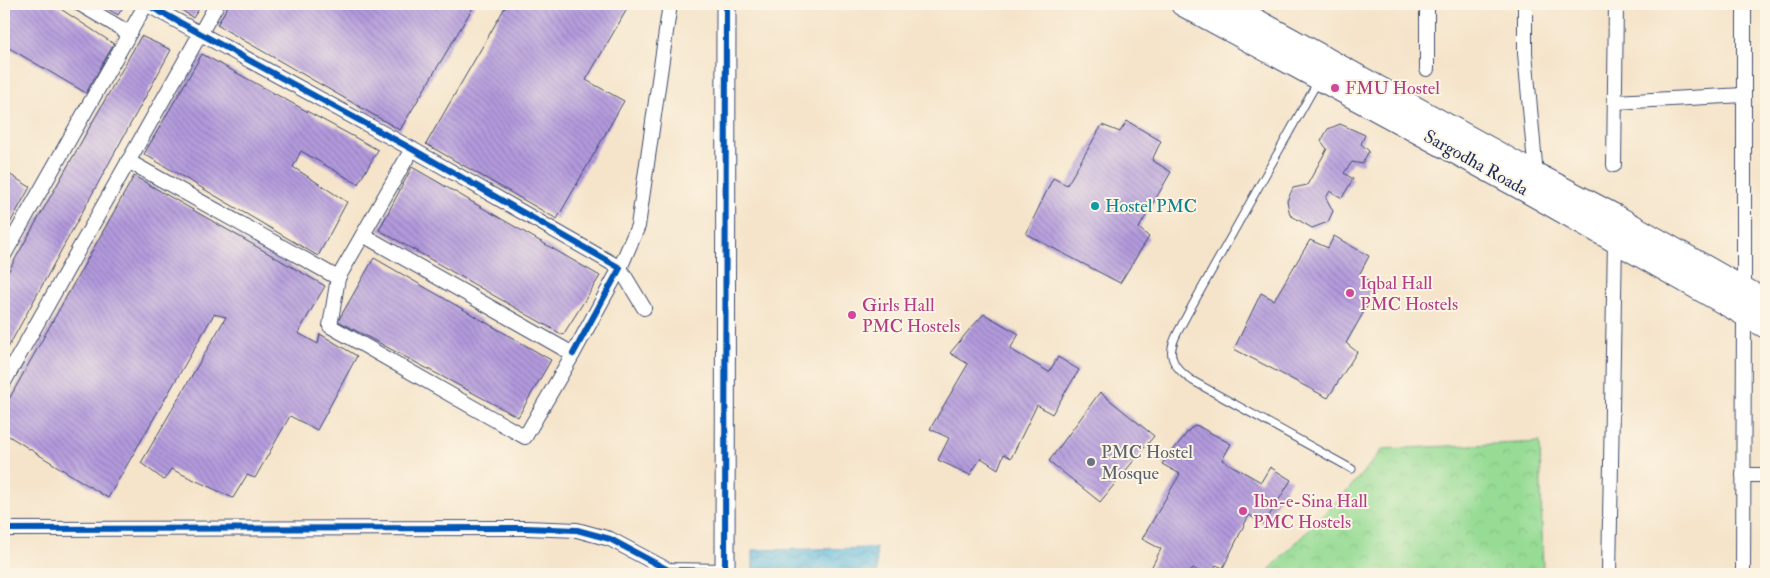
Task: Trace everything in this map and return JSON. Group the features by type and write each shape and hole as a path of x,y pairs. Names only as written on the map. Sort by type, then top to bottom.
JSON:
{"highway":[{"name":"Sargodha Roada","path":"1183,4 1615,240 1766,326"},
{"name":"Sargodha Roada","path":"1236,7 1766,302"}],"street":[{"path":"80,4 129,33"},
{"path":"4,255 146,4 412,149 620,268 644,308"},
{"path":"4,382 217,4"},
{"path":"412,149 338,278 330,326 525,437 620,268 638,226 670,4"},
{"path":"4,529 526,528 577,530 610,539 668,570 725,573 726,4"},
{"path":"1427,4 1428,69"},
{"path":"1525,4 1526,53 1536,175"},
{"path":"1614,165 1616,4"},
{"path":"1744,4 1744,289"},
{"path":"1615,102 1744,95"},
{"path":"128,161 338,278"},
{"path":"363,235 573,354"},
{"path":"1609,574 1615,240"},
{"path":"1743,574 1744,314"},
{"path":"1743,475 1766,475"}],"lane":[{"path":"1319,78 1188,313 1171,346 1172,360 1180,373 1192,381 1352,469"}],"green space":[{"path":"1540,442 1543,574 1265,574 1349,489 1383,449"}],"water":[{"path":"876,548 877,574 753,574 753,550"}],"building":[{"path":"4,4 53,4 114,44 86,93 4,45"},
{"path":"99,4 125,4 118,15"},
{"path":"173,4 202,4 193,18"},
{"path":"229,4 475,4 400,130 217,25"},
{"path":"507,4 630,4 586,80 624,101 557,219 426,144"},
{"path":"141,36 171,50 4,355 4,279"},
{"path":"202,54 378,150 358,184 301,151 293,167 347,202 318,256 144,154"},
{"name":"Hostel PMC","path":"1127,121 1161,141 1152,160 1171,172 1139,228 1149,237 1120,283 1026,234 1053,178 1067,185 1102,125 1120,132"},
{"path":"1340,124 1365,135 1361,144 1369,151 1362,164 1352,162 1344,173 1353,179 1342,198 1330,191 1326,198 1333,211 1328,222 1312,228 1290,215 1287,201 1293,188 1307,185 1327,149 1321,141 1328,129"},
{"path":"412,167 600,276 563,335 379,230"},
{"path":"4,171 30,187 4,234"},
{"path":"134,176 325,286 298,333 318,344 320,334 357,356 317,430 290,416 255,478 247,475 233,498 171,469 164,480 141,463 226,317 214,314 108,498 4,433 4,408"},
{"path":"1334,236 1369,256 1359,275 1378,287 1346,343 1357,352 1328,398 1234,349 1261,293 1274,300 1310,240 1328,248"},
{"path":"374,258 551,360 518,417 338,321"},
{"path":"984,314 1019,334 1010,349 1049,372 1058,357 1079,370 1052,414 1037,405 1011,458 1004,454 998,469 981,458 970,475 938,460 949,438 930,429 968,364 950,353"},
{"path":"1100,392 1154,436 1100,502 1049,461"},
{"path":"1196,425 1231,444 1222,460 1261,482 1270,467 1291,480 1264,524 1249,515 1223,568 1216,565 1212,574 1202,574 1193,568 1189,574 1160,574 1150,570 1161,549 1142,539 1180,474 1162,464 1190,429"}],"cycle path":[{"path":"146,4 412,149 620,268 573,354"},
{"path":"725,574 726,4"},
{"path":"4,529 526,528 577,530 610,539 668,570 725,571"}],"place":[{"name":"FMU Hostel","path":"1335,88"},
{"name":"Hostel PMC","path":"1095,206"},
{"name":"Iqbal Hall PMC Hostels","path":"1350,293"},
{"name":"Girls Hall PMC Hostels","path":"852,315"},
{"name":"PMC Hostel Mosque","path":"1091,462"},
{"name":"Ibn-e-Sina Hall PMC Hostels","path":"1243,511"}]}
